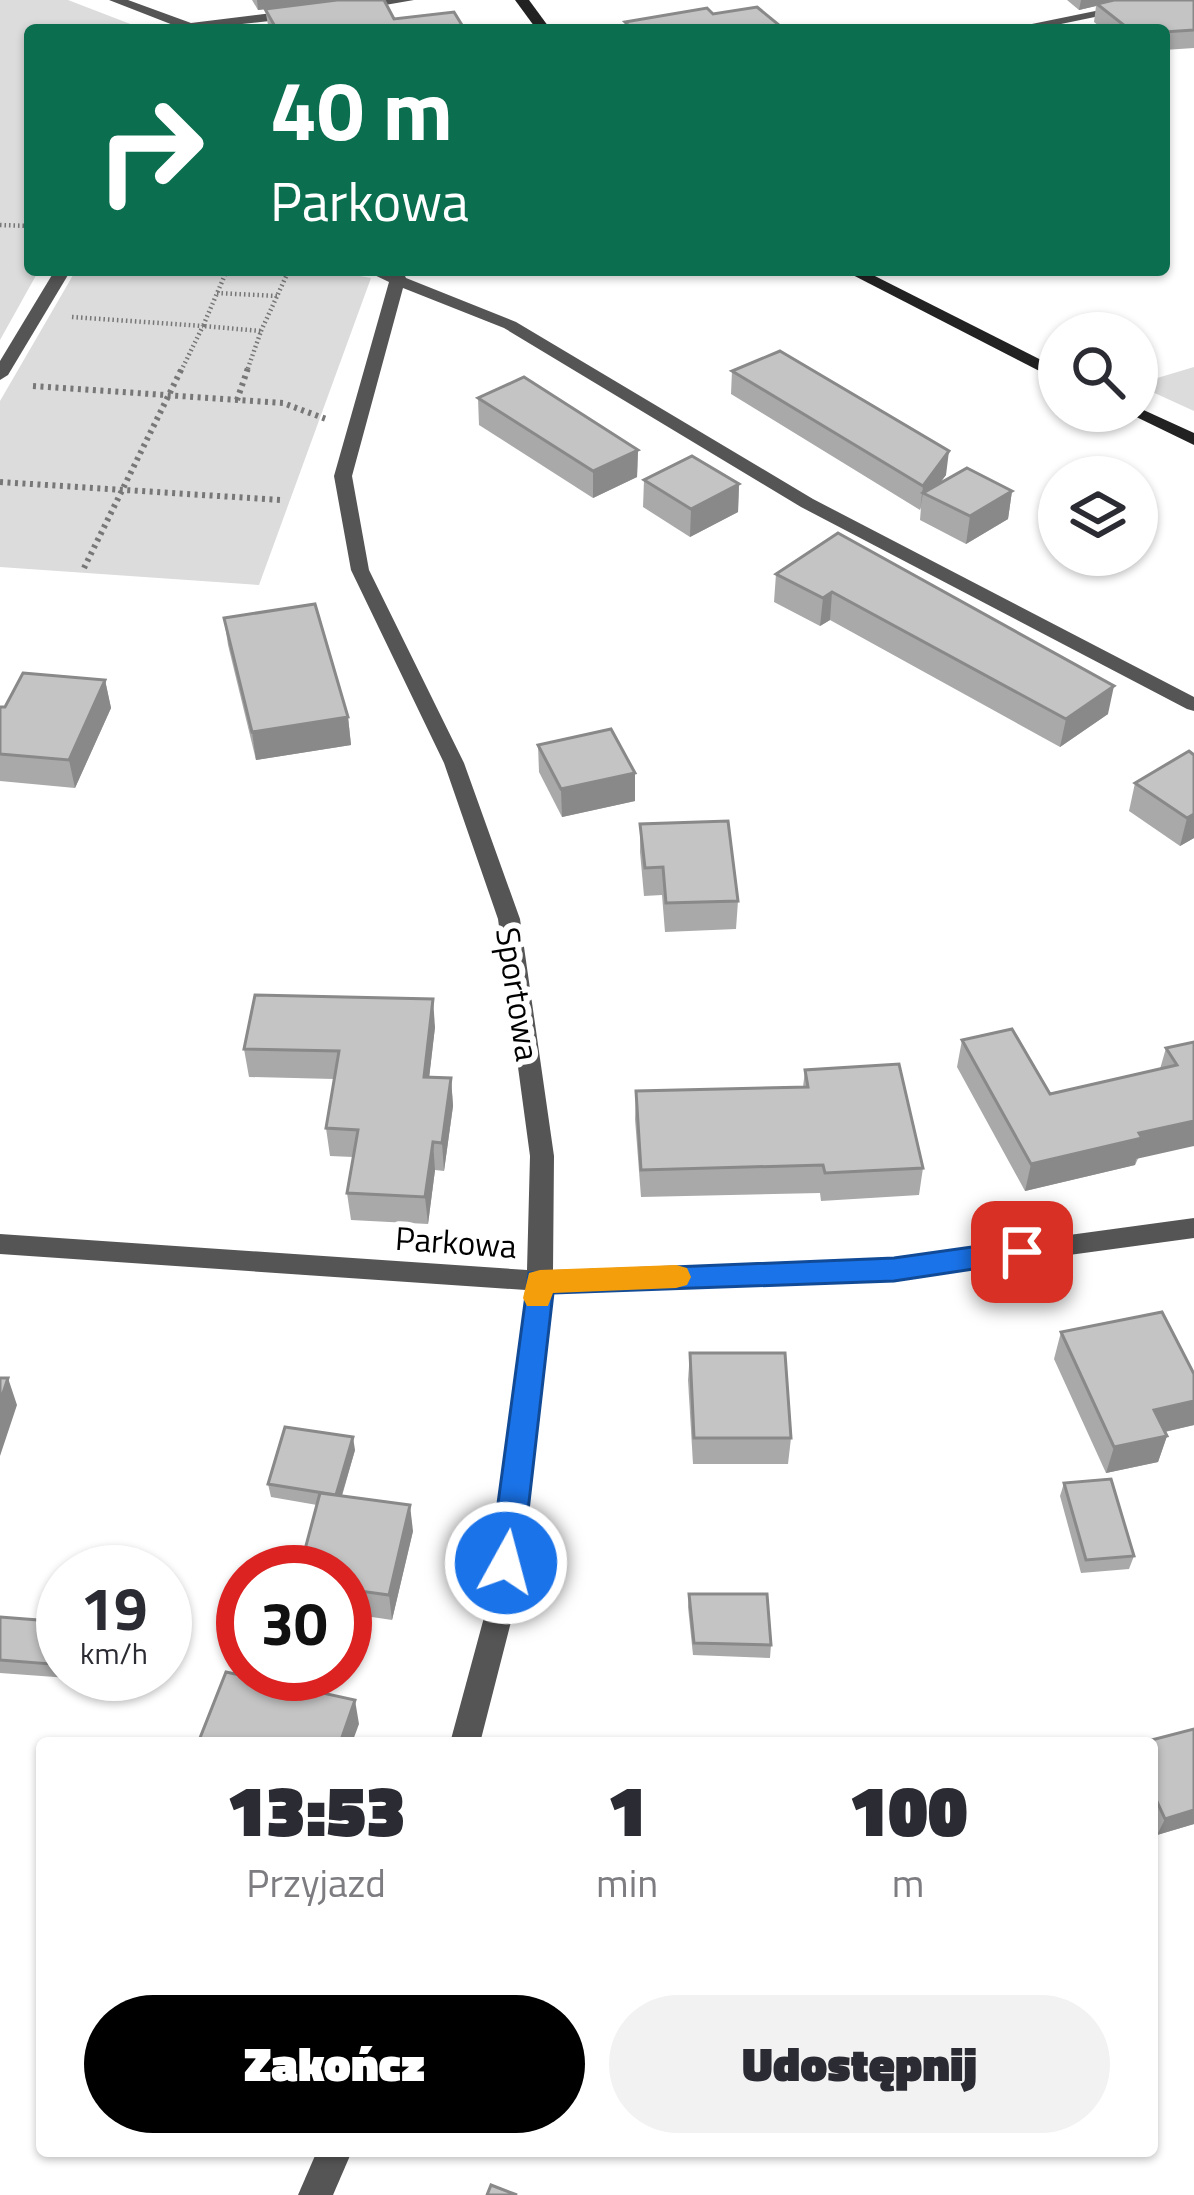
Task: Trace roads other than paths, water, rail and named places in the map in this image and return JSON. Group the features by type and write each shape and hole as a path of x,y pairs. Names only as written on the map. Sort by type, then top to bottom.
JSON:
{"main road":[{"path":"863,276 1038,365"},
{"path":"1158,423 1194,440"}],"street":[{"path":"116,0 179,24"},
{"path":"342,8 407,0"},
{"path":"1042,24 1170,0"},
{"path":"220,24 320,11"},
{"path":"0,375 59,276"},
{"path":"394,276 510,325 807,503 1194,705"},
{"name":"Sportowa","path":"398,277 343,476 360,570 454,763 508,920 542,1156 540,1281 500,1610 467,1737"},
{"name":"Parkowa","path":"0,1244 540,1281 894,1269 1194,1228"},
{"path":"315,2195 331,2157"}]}
